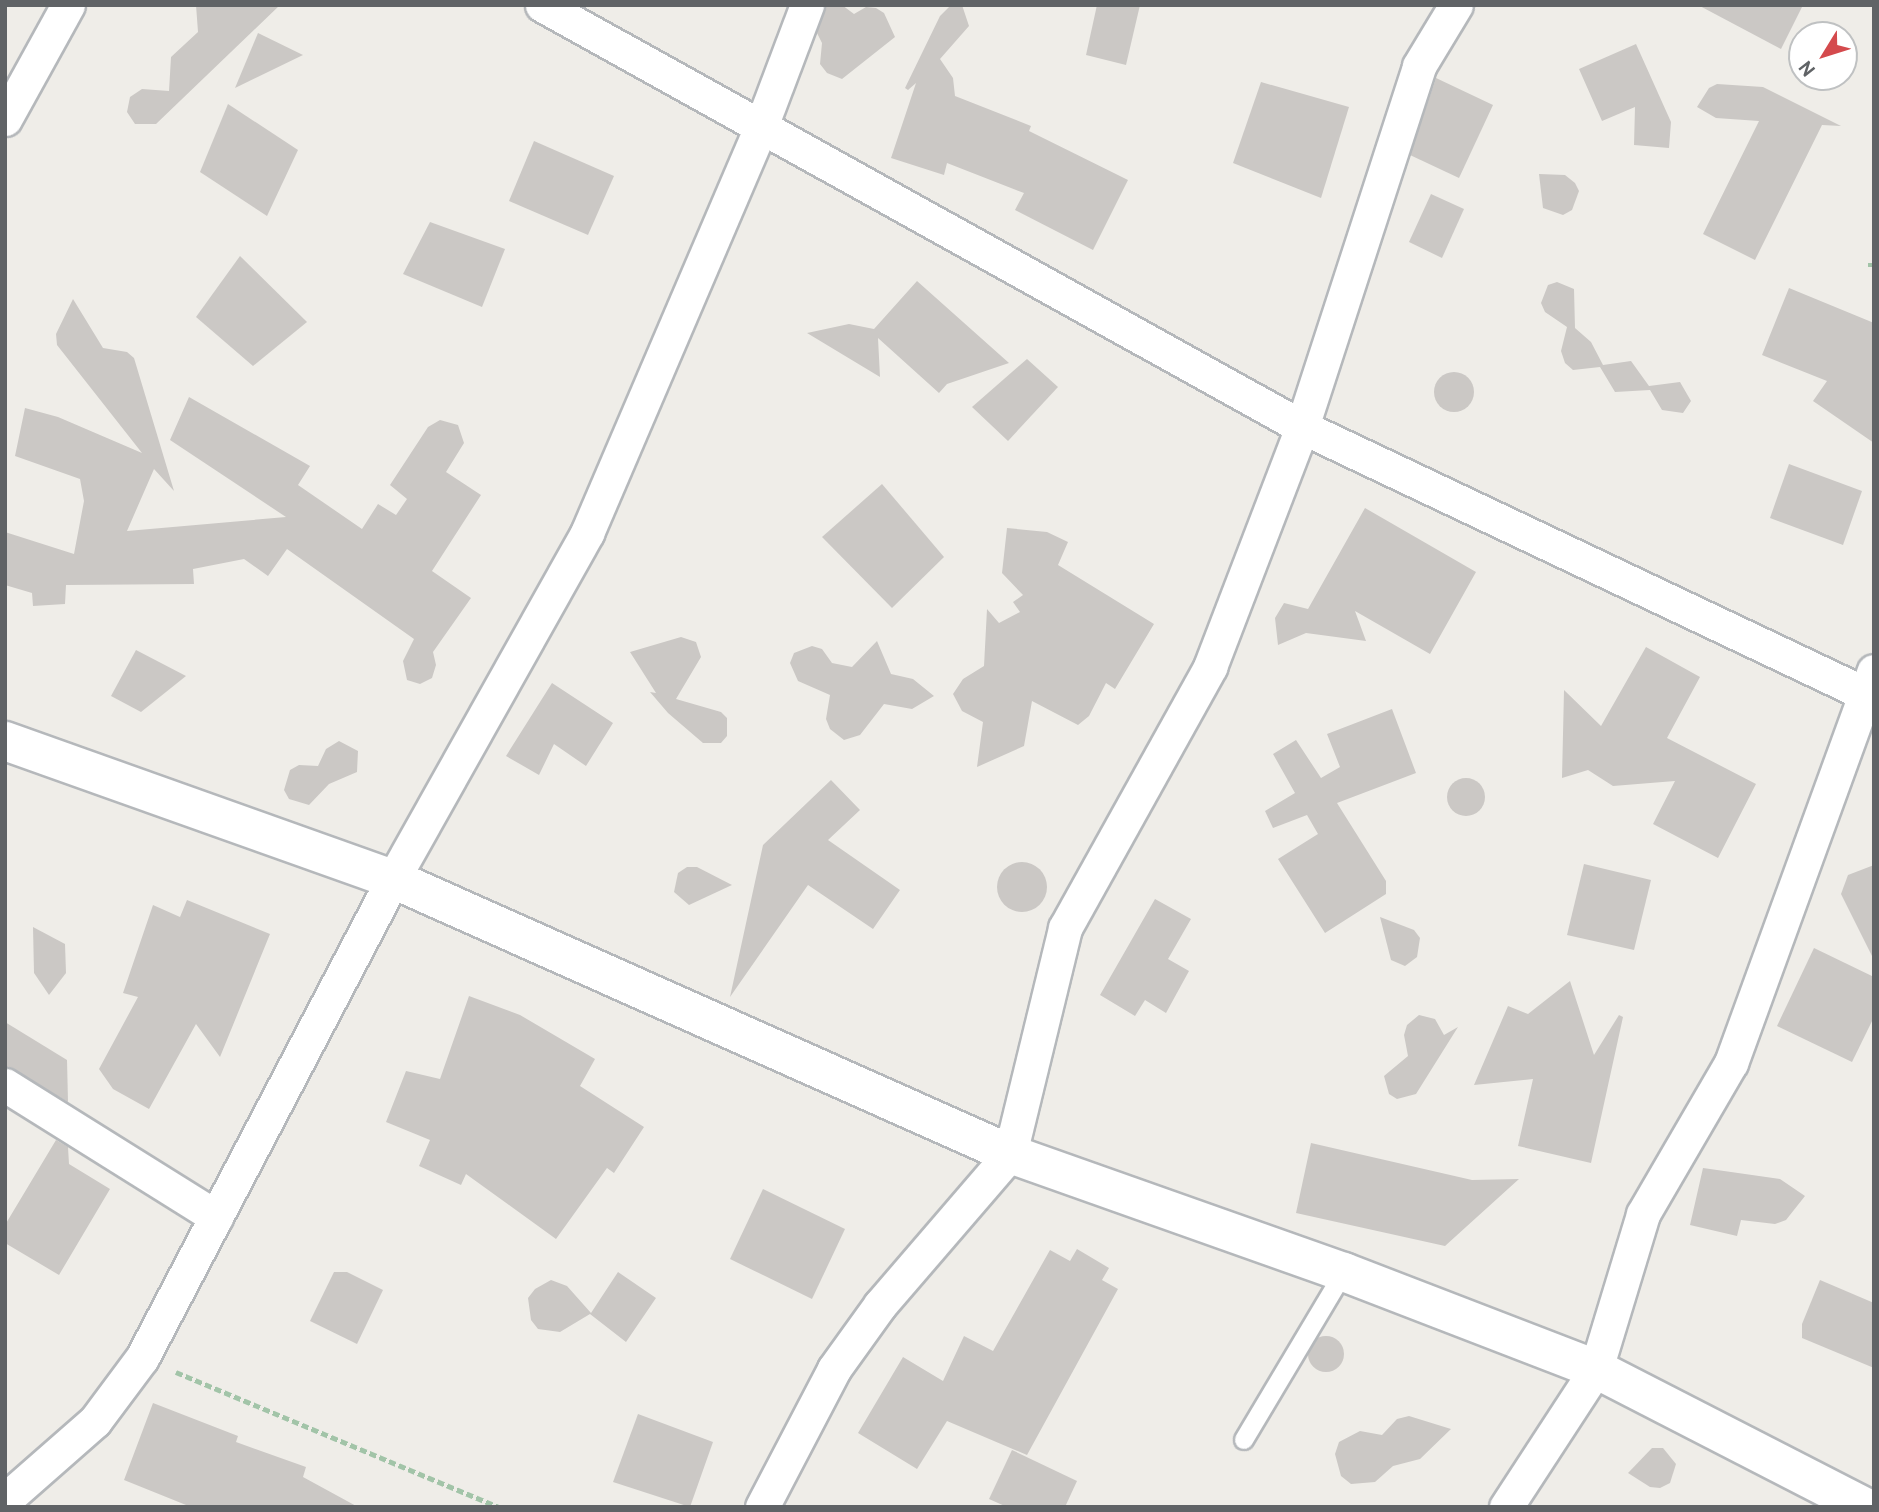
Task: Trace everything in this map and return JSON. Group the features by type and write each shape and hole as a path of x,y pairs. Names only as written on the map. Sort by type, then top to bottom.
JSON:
{"main road":[{"path":"5,741 393,879 1010,1154 1344,1272 1596,1370 1864,1507"}],"street":[{"path":"5,119 68,5"},
{"path":"542,5 762,124 1302,427 1871,688 1731,1063 1643,1214 1596,1370 1506,1507"},
{"path":"5,1500 94,1421 142,1358 393,879 586,533 762,124 807,5"},
{"path":"762,1507 834,1369 880,1305 1010,1154 1065,928 1210,667 1302,427 1419,66 1457,5"},
{"path":"5,1085 216,1217"}],"lane":[{"path":"1244,1440 1344,1272"}],"path":[{"path":"142,1358 498,1507"}],"building":[{"path":"196,5 280,5 156,124 135,124 127,112 130,97 142,89 169,91 171,57 198,32"},
{"path":"826,5 842,5 854,14 866,7 876,8 884,13 895,37 842,79 827,73 820,64 822,43 817,33"},
{"path":"951,5 962,5 969,26 940,59 953,78 955,96 1031,126 1029,131 1128,180 1093,250 1015,210 1024,193 947,163 944,175 891,158 916,83 908,90 905,88 940,16"},
{"path":"1097,5 1140,5 1126,65 1086,55"},
{"path":"1698,5 1803,5 1795,21 1788,21 1788,35 1781,49"},
{"path":"258,33 303,55 235,88"},
{"path":"1636,44 1671,122 1669,148 1634,145 1635,107 1602,121 1579,69"},
{"path":"1436,78 1493,105 1459,178 1410,155"},
{"path":"1261,82 1349,107 1321,198 1233,163"},
{"path":"1717,84 1763,87 1841,126 1822,125 1755,260 1703,234 1759,121 1716,118 1697,107 1709,88"},
{"path":"228,104 298,150 267,216 200,172"},
{"path":"534,141 614,176 588,235 509,201"},
{"path":"1539,174 1565,175 1575,183 1579,191 1572,210 1563,215 1543,208"},
{"path":"1431,194 1464,209 1442,258 1409,242"},
{"path":"430,222 505,249 482,307 403,274"},
{"path":"240,256 307,322 253,366 196,317"},
{"path":"917,281 1009,363 947,384 939,393 878,338 880,377 807,333 849,324 874,329"},
{"path":"1557,282 1574,289 1575,328 1591,342 1603,365 1631,361 1649,386 1680,382 1691,401 1683,413 1662,410 1650,390 1615,392 1600,367 1573,370 1565,363 1561,351 1567,327 1545,312 1541,303 1548,285"},
{"path":"1789,288 1874,323 1874,443 1813,401 1827,381 1762,355"},
{"path":"73,299 103,348 127,352 134,358 174,491 154,469 127,531 286,517 170,440 189,397 310,466 298,485 362,529 378,504 396,515 407,499 390,485 428,427 440,420 458,425 464,443 446,472 481,495 432,571 471,598 433,652 436,665 432,678 420,684 407,680 403,661 414,639 287,549 268,576 244,559 193,569 194,584 66,585 65,604 33,606 32,593 5,585 5,532 74,554 84,501 80,479 15,456 25,408 58,417 142,453 57,345 56,334"},
{"path":"1027,359 1058,387 1008,441 972,407"},
{"path":"1454,372 1468,378 1474,392 1468,406 1454,412 1440,406 1434,392 1440,378"},
{"path":"1789,464 1862,491 1843,545 1770,518"},
{"path":"882,484 944,557 892,608 822,537"},
{"path":"1365,508 1476,572 1430,654 1355,611 1366,641 1306,633 1278,645 1275,618 1284,603 1308,609"},
{"path":"1007,528 1047,532 1068,542 1058,565 1154,624 1115,689 1106,683 1089,716 1078,725 1032,701 1024,746 977,767 983,722 962,711 953,694 963,679 984,666 987,609 999,623 1020,612 1013,602 1023,595 1002,573"},
{"path":"681,637 696,642 701,657 676,699 721,712 727,718 727,736 721,743 703,743 668,713 650,692 656,693 630,652"},
{"path":"877,641 891,674 913,679 934,696 912,709 884,704 860,735 844,740 830,729 826,719 830,695 798,681 790,663 794,653 812,646 822,649 832,663 852,667"},
{"path":"1646,647 1700,677 1667,738 1756,784 1718,858 1653,824 1675,781 1613,786 1588,770 1562,778 1564,690 1601,726"},
{"path":"136,650 186,676 141,712 111,696"},
{"path":"552,683 613,723 586,766 554,744 539,775 506,756"},
{"path":"1392,709 1416,773 1337,803 1386,881 1386,894 1325,933 1278,859 1318,834 1307,815 1273,828 1265,811 1295,793 1273,754 1296,740 1321,778 1340,767 1327,734"},
{"path":"339,741 358,751 357,772 329,784 309,805 289,799 284,790 290,770 299,765 318,766 326,749"},
{"path":"1466,778 1479,784 1485,797 1479,810 1466,816 1453,810 1447,797 1453,784"},
{"path":"831,780 860,810 828,840 900,890 873,929 808,885 730,997 763,845"},
{"path":"1022,862 1039,870 1047,887 1039,904 1022,912 1005,904 997,887 1005,870"},
{"path":"1584,864 1651,880 1634,950 1567,935"},
{"path":"1874,865 1874,960 1841,894 1848,875"},
{"path":"687,867 697,867 732,885 689,905 674,892 678,873"},
{"path":"1155,899 1191,919 1168,959 1189,971 1166,1013 1145,1000 1135,1016 1100,995"},
{"path":"187,900 270,934 220,1057 196,1024 149,1109 113,1089 99,1069 138,997 123,993 153,905 180,917"},
{"path":"1380,917 1414,930 1420,938 1417,957 1405,966 1391,960"},
{"path":"33,927 65,944 66,973 49,995 34,973"},
{"path":"1814,948 1874,977 1874,1017 1852,1062 1777,1026"},
{"path":"1570,981 1594,1055 1619,1015 1623,1017 1591,1163 1518,1146 1533,1079 1474,1085 1508,1006 1528,1014"},
{"path":"469,996 520,1015 595,1059 580,1086 644,1127 614,1173 607,1168 556,1239 466,1174 461,1185 419,1166 430,1140 386,1122 406,1071 440,1079"},
{"path":"1419,1015 1435,1019 1444,1035 1458,1027 1416,1094 1397,1099 1389,1094 1384,1076 1408,1056 1404,1035 1407,1025"},
{"path":"5,1022 67,1060 68,1102 5,1066"},
{"path":"56,1140 68,1147 69,1164 110,1189 59,1275 5,1243 5,1225"},
{"path":"1311,1143 1472,1180 1519,1179 1445,1246 1296,1213"},
{"path":"1703,1168 1780,1179 1805,1196 1786,1220 1775,1224 1741,1220 1737,1236 1690,1225"},
{"path":"763,1189 845,1229 812,1299 730,1259"},
{"path":"1077,1249 1109,1268 1102,1280 1118,1289 1027,1455 947,1421 917,1469 858,1433 903,1357 943,1381 964,1336 993,1351 1050,1250 1070,1261"},
{"path":"334,1272 347,1272 383,1290 357,1344 310,1321"},
{"path":"618,1272 656,1298 626,1342 590,1314 560,1332 538,1329 531,1320 528,1298 535,1289 551,1280 567,1286 591,1313"},
{"path":"1820,1280 1874,1303 1874,1368 1802,1338 1802,1324"},
{"path":"1326,1336 1339,1341 1344,1354 1339,1367 1326,1372 1313,1367 1308,1354 1313,1341"},
{"path":"153,1403 238,1436 236,1442 306,1467 303,1477 358,1507 191,1507 124,1480"},
{"path":"638,1414 713,1442 690,1507 613,1482"},
{"path":"1409,1416 1451,1429 1420,1459 1393,1466 1375,1482 1351,1484 1341,1476 1335,1454 1339,1442 1360,1431 1382,1435 1397,1419"},
{"path":"1652,1448 1663,1448 1676,1464 1670,1483 1660,1488 1650,1487 1628,1473"},
{"path":"1012,1450 1077,1481 1065,1507 1007,1507 989,1499"}]}
